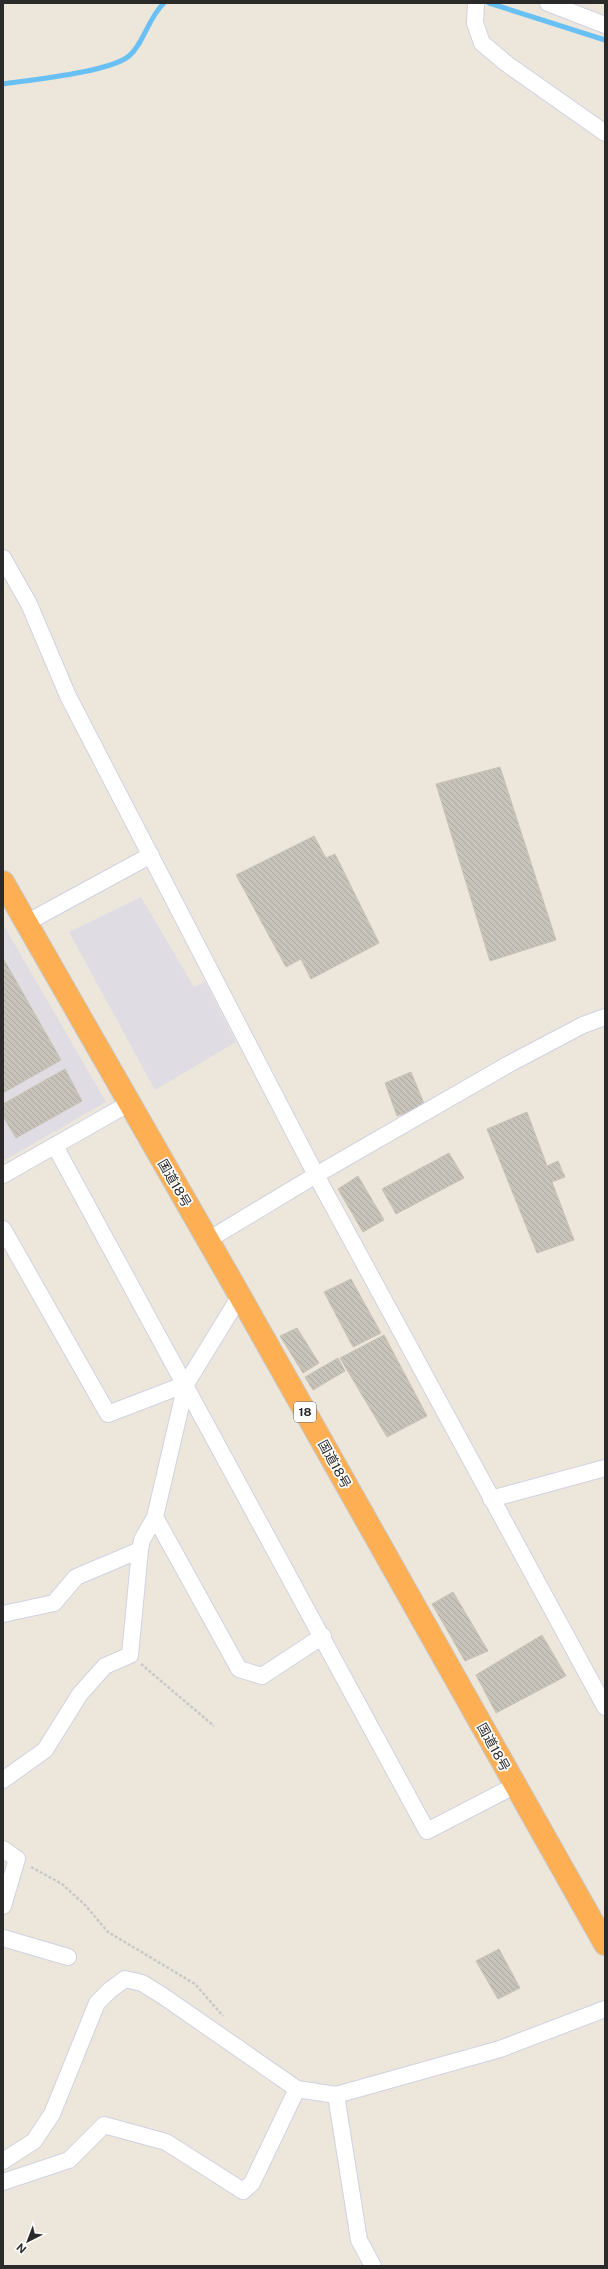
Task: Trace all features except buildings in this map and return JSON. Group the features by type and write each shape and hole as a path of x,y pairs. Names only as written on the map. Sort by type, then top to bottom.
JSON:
{"highway":[{"name":"国道18号","path":"3,882 128,1104 240,1296 605,1944"}],"street":[{"path":"476,3 475,23 482,43 507,64 605,133"},
{"path":"548,3 605,25"},
{"path":"3,558 29,604 68,696 316,1175 605,1707"},
{"path":"26,923 151,855"},
{"path":"208,1240 316,1175 509,1064 583,1025 605,1017"},
{"path":"3,1175 128,1104"},
{"path":"55,1146 323,1636 427,1831 516,1785"},
{"path":"3,1228 108,1414 186,1384"},
{"path":"3,1780 45,1750 80,1694 105,1666 130,1655 142,1540 155,1516 186,1384 240,1296"},
{"path":"491,1499 605,1468"},
{"path":"155,1516 239,1669 262,1676 323,1636"},
{"path":"3,1614 54,1603 76,1576 140,1550"},
{"path":"3,1849 17,1859 3,1906"},
{"path":"3,1938 68,1957"},
{"path":"3,2162 34,2141 52,2114 97,2003 110,1990 125,1979 142,1983 163,1996 298,2090 336,2095 500,2049 605,2009"},
{"path":"3,2182 69,2160 104,2125 166,2142 243,2192 252,2183 298,2090"},
{"path":"336,2095 359,2240 373,2266"}],"path":[{"path":"130,1655 214,1726"},
{"path":"17,1859 62,1884 85,1905 108,1932 195,1984 228,2020"}],"shaded area":[{"path":"141,897 194,987 205,982 236,1042 155,1090 69,932"},
{"path":"3,924 106,1102 3,1161"}],"waterway":[{"path":"3,84 88,71 119,62 134,51 154,16 164,3"},
{"path":"489,3 605,40"}]}
